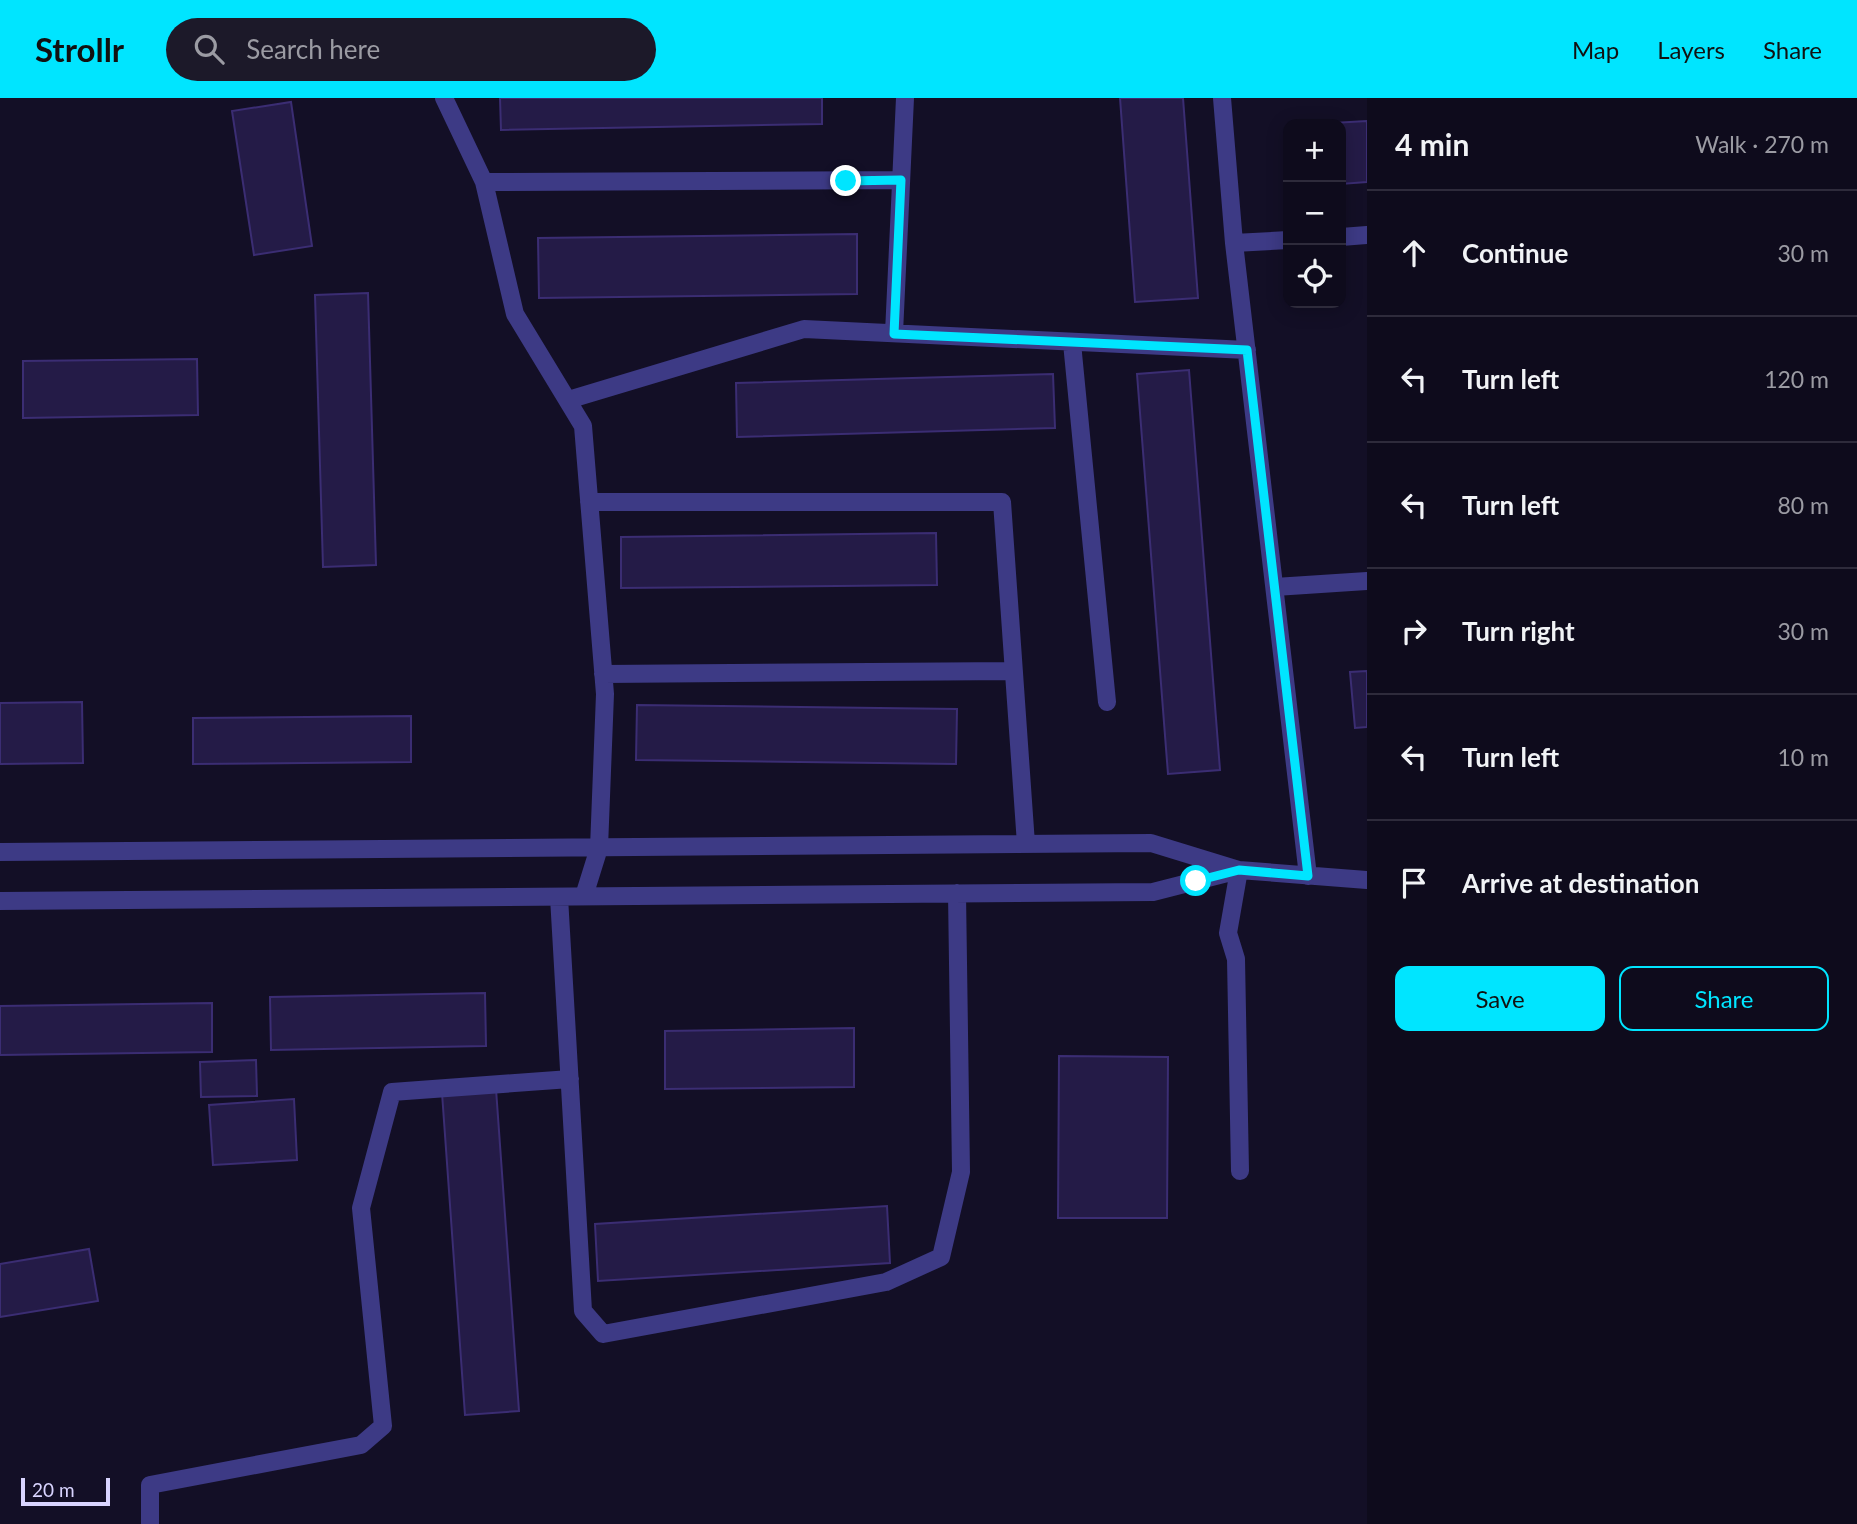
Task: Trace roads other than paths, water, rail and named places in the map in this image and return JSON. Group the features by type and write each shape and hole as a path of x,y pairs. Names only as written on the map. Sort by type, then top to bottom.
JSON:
{"street":[{"path":"444,98 484,182 515,314 583,426 605,694 599,849 584,897"},
{"path":"894,334 905,98"},
{"path":"1222,98 1234,243 1308,876"},
{"path":"484,182 901,180"},
{"path":"1346,237 1367,235"},
{"path":"1234,243 1283,240"},
{"path":"568,400 804,329 1247,350"},
{"path":"1072,342 1107,702"},
{"path":"589,502 1002,502 1026,844"},
{"path":"1275,587 1367,581"},
{"path":"603,674 1014,671"},
{"path":"0,852 1151,843 1239,870 1367,880"},
{"path":"0,901 1153,892 1239,870"},
{"path":"1239,870 1228,933 1236,959 1240,1171"},
{"path":"559,897 583,1311 603,1334 886,1282 940,1257 961,1172 957,893"},
{"path":"150,1524 150,1485 361,1445 383,1426 361,1208 392,1092 570,1079"}]}
